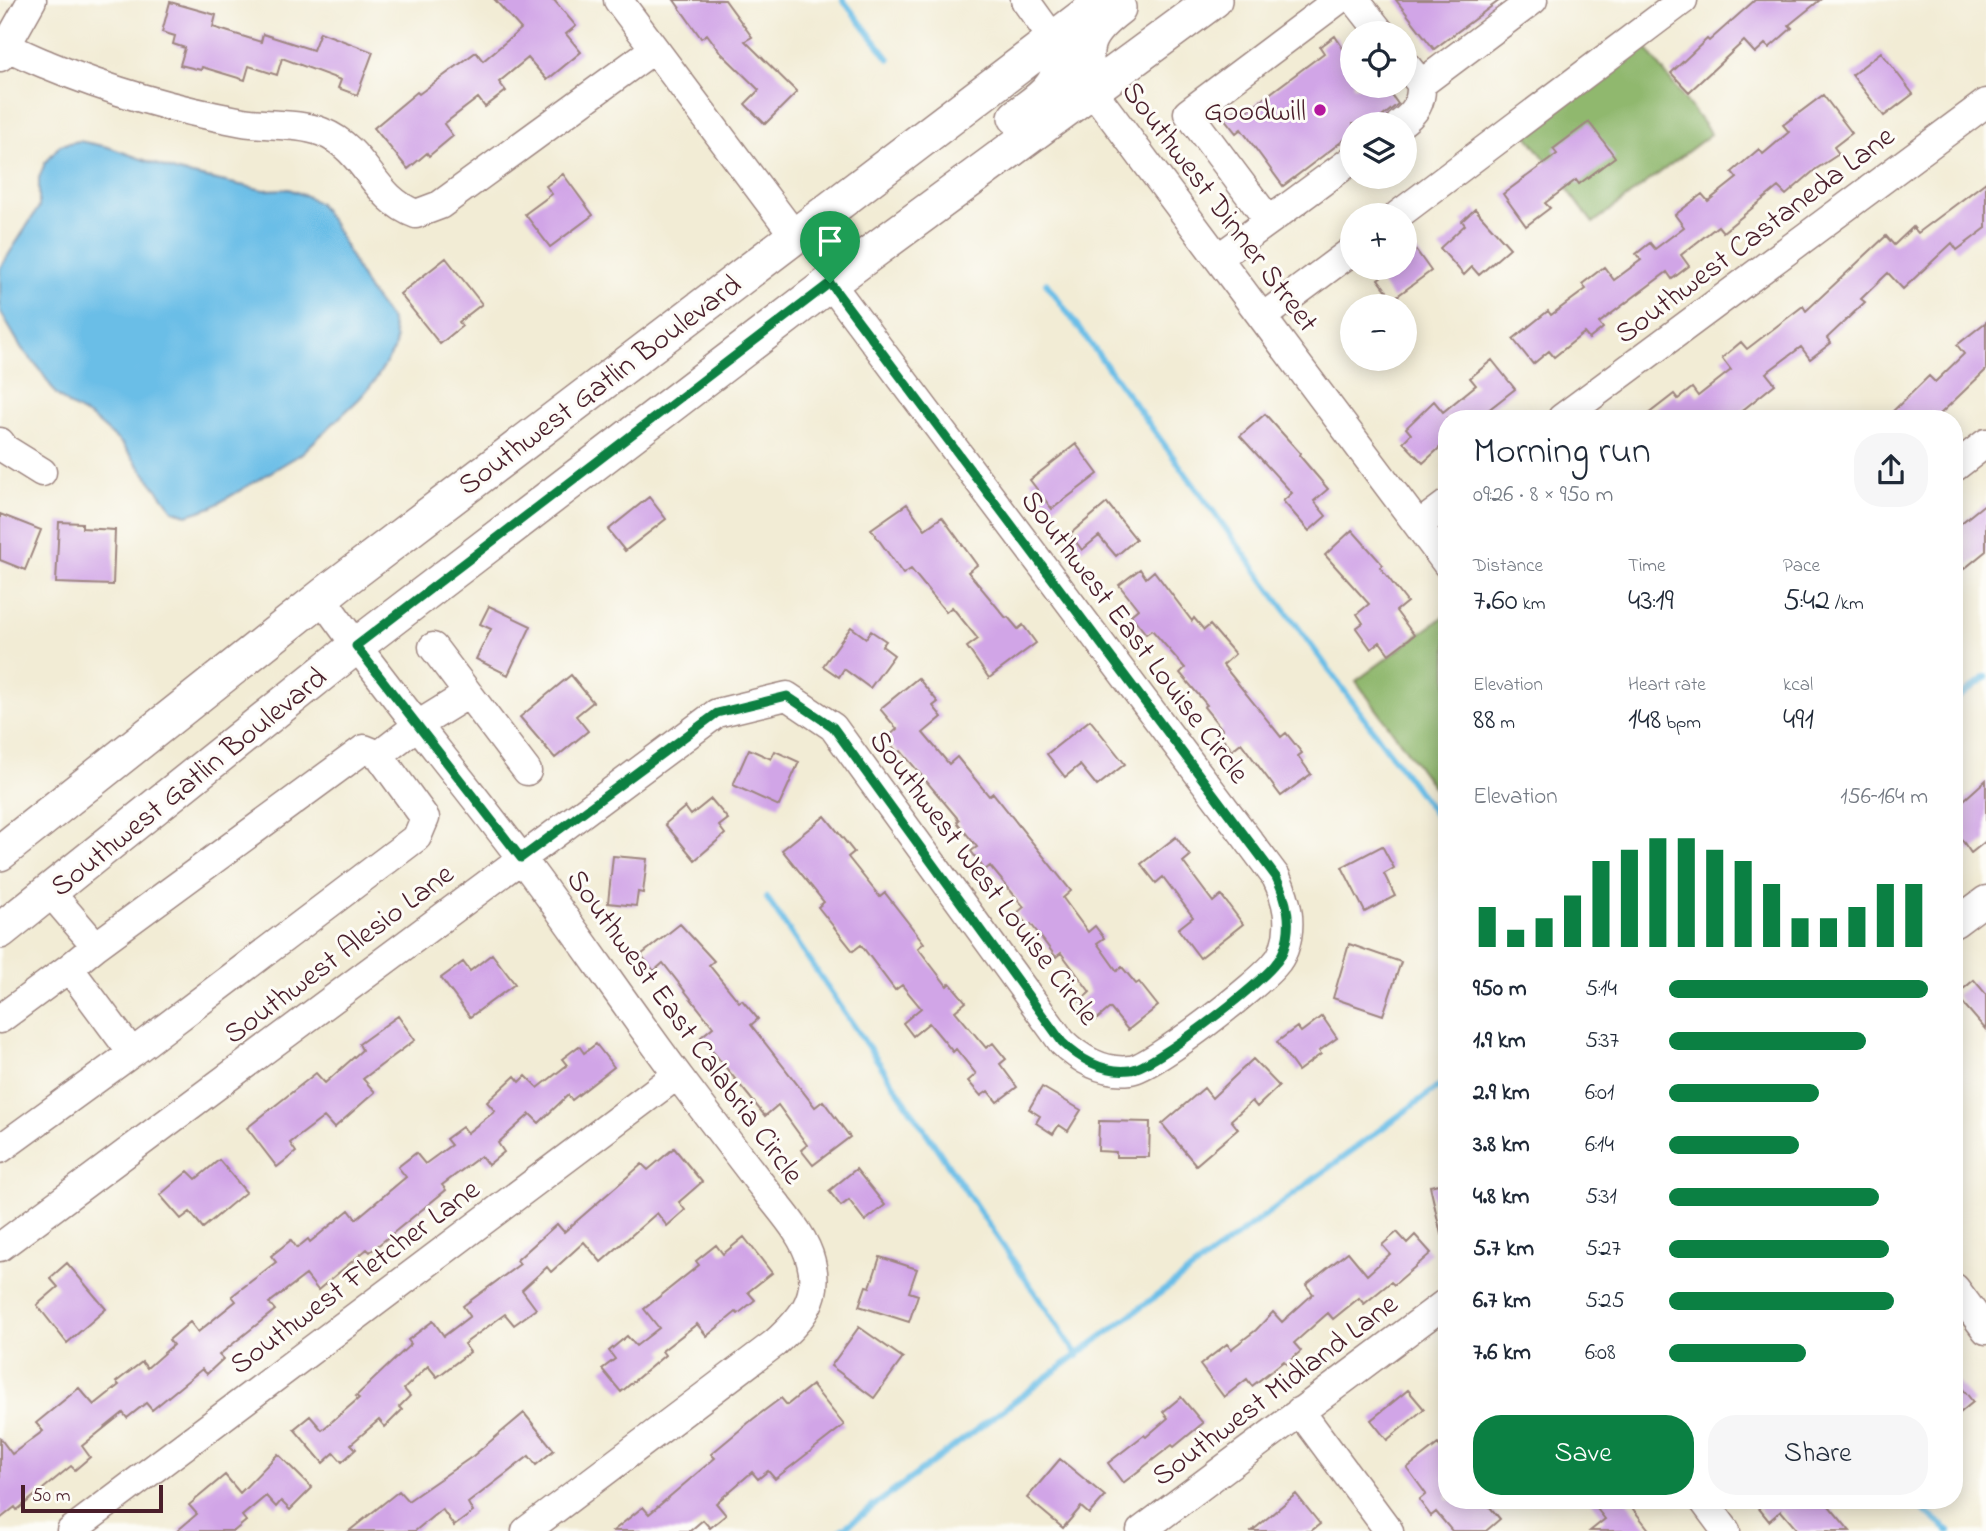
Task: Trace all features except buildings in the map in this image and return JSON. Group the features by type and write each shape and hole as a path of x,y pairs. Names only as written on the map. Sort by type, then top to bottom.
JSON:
{"main road":[{"name":"Southwest Gatlin Boulevard","path":"0,853 321,597 1105,0"},
{"path":"1092,90 1085,66 1088,37 1094,27 1129,0"},
{"name":"Southwest Gatlin Boulevard","path":"0,931 356,646 830,283 1214,0"},
{"path":"1142,53 1186,34 1233,0"},
{"path":"897,233 937,175 1051,90 1060,70 1058,50 1053,39"}],"street":[{"path":"32,0 2,49 81,79 159,103 243,122 318,131 336,138 348,147 389,199 416,214 440,205 654,49"},
{"path":"618,0 794,235"},
{"path":"1025,0 1053,39"},
{"path":"1269,220 1188,113 1338,0"},
{"path":"1355,0 1372,21"},
{"path":"1417,72 1533,0"},
{"path":"1414,203 1683,0"},
{"path":"1415,112 1422,93 1417,82"},
{"name":"Southwest Dinner Street","path":"1092,90 1438,551"},
{"name":"Southwest Castaneda Lane","path":"1574,410 1986,103"},
{"path":"1218,258 1340,168"},
{"path":"1263,317 1340,260"},
{"name":"Southwest East Louise Circle","path":"830,283 1276,877 1286,897 1289,914 1288,933 1277,962 1202,1026"},
{"path":"0,442 5,449 42,472"},
{"path":"1963,461 1986,443"},
{"path":"1419,525 1438,511"},
{"name":"Southwest East Calabria Circle","path":"321,597 521,858 677,1075 804,1244 811,1259 814,1287 806,1311 775,1343 526,1531"},
{"path":"433,648 527,771"},
{"path":"379,755 418,725 468,694"},
{"name":"Southwest West Louise Circle","path":"717,713 787,696 833,727 1062,1042 1086,1061 1101,1067 1133,1070 1146,1065 1202,1026"},
{"name":"Southwest Alesio Lane","path":"0,1247 717,713"},
{"path":"0,1019 365,749 379,755 425,818 417,837 132,1053 0,1149"},
{"path":"49,891 96,946"},
{"path":"1963,917 1986,900"},
{"path":"69,968 132,1053"},
{"name":"Southwest Fletcher Lane","path":"71,1531 677,1075"},
{"path":"1963,1299 1986,1330"},
{"name":"Southwest Midland Lane","path":"1140,1531 1438,1309"},
{"path":"1300,1411 1389,1531"},
{"path":"1710,1509 1726,1531"}],"green space":[{"path":"1640,40 1711,134 1593,223 1523,130"},
{"path":"1438,621 1438,794 1356,681"}],"water":[{"path":"79,141 108,147 178,172 264,190 289,189 306,196 319,204 335,227 367,288 391,320 396,340 394,350 374,382 360,398 301,454 212,507 187,515 173,510 121,443 92,418 56,394 39,368 22,349 0,311 0,268 39,207 39,178 45,163 60,145"}],"waterway":[{"path":"843,0 889,59"},
{"path":"1046,283 1438,819"},
{"path":"1963,694 1986,677"},
{"path":"767,898 1078,1356"},
{"path":"840,1531 1438,1087"},
{"path":"1922,1509 1949,1531"}],"place":[{"name":"Goodwill","path":"1320,110"}],"route":[{"path":"830,283 1276,877 1286,897 1288,933 1277,962 1202,1026 1146,1065 1133,1070 1101,1067 1086,1061 1062,1042 833,727 787,696 717,713 521,858 356,646 830,283"}]}
